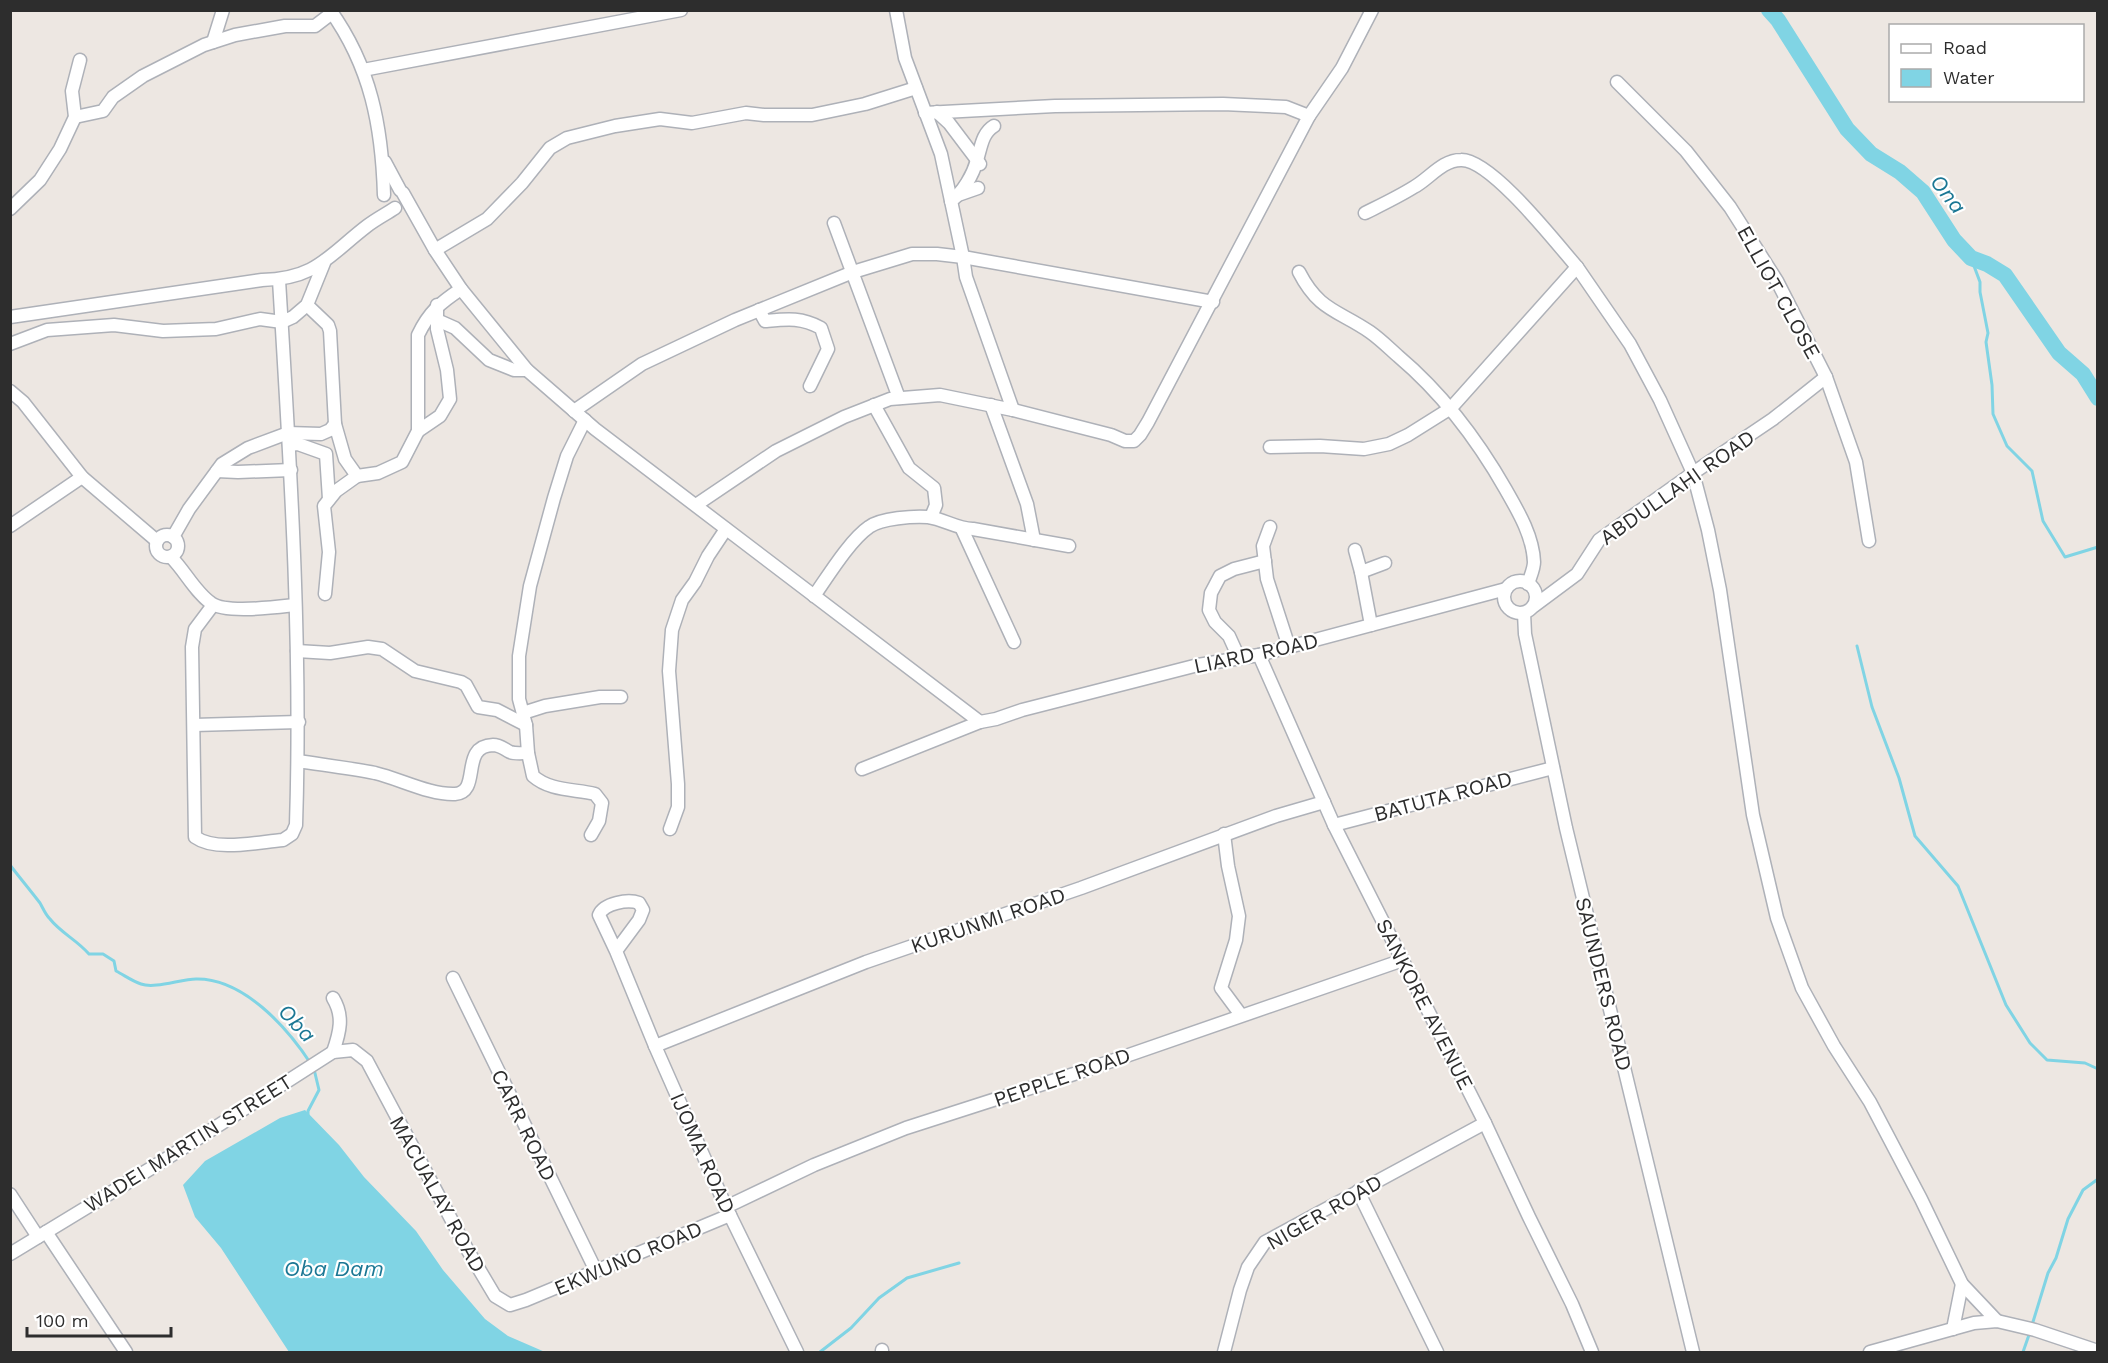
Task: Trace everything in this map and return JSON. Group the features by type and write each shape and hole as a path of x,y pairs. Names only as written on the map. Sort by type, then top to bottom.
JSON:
{"street":[{"path":"213,42 222,10"},
{"path":"363,70 681,10"},
{"path":"896,10 905,58 916,88 931,112 955,198 966,278 1013,410"},
{"path":"696,505 776,451 844,417 890,399 940,395 1013,410 1111,435 1125,441 1134,441 1148,422 1213,302 1309,116 1342,68 1372,10"},
{"path":"75,117 103,111 113,97 142,76 204,45 235,35 285,26 315,26 331,12 353,46 367,79 383,158 384,198 390,207 410,213 421,224"},
{"path":"10,208 40,180 60,149 75,117 72,91 80,60"},
{"name":"ELLIOT CLOSE","path":"1617,82 1686,151 1730,207 1777,281 1826,377 1856,462 1869,541"},
{"path":"435,250 487,219 522,183 550,148 567,138 615,126 660,119 692,123 746,113 812,115 865,104 916,88"},
{"path":"931,112 1055,106 1223,104 1286,107 1309,116"},
{"path":"931,112 949,123 980,164"},
{"path":"955,198 980,164 984,138 994,126"},
{"path":"383,158 435,250 461,289 527,370 585,420 980,722"},
{"path":"1365,213 1417,186 1440,167 1461,160 1478,165 1500,182 1577,267 1630,344 1660,400 1693,472 1720,590 1753,815 1777,918 1802,988 1834,1046 1870,1102 1921,1198 1962,1284 1997,1321"},
{"path":"369,225 391,188 401,191"},
{"path":"955,198 978,188"},
{"path":"11,316 262,280 279,280 309,272 324,263 369,225 402,204 404,198 401,191"},
{"path":"834,224 899,398"},
{"path":"574,411 642,364 759,310 853,272 912,254 963,257 1213,302"},
{"path":"10,344 47,330 114,325 163,332 216,328 260,319 282,322 293,317 307,304 324,263"},
{"path":"1270,447 1320,446 1364,449 1389,444 1408,435 1451,408 1577,267"},
{"path":"1299,272 1318,300 1336,314 1371,333 1424,378 1451,408 1486,455 1521,516 1534,563 1531,587 1536,596 1529,609 1514,612 1509,609 1504,600 1506,589 1514,583 1518,582 1531,587 1551,594"},
{"path":"213,605 195,629 192,647 195,837 203,842 216,845 283,840 292,834 296,825 299,722 295,539 279,280"},
{"path":"325,594 329,552 324,506 336,491 357,476 378,473 402,462 418,431 418,335 424,321 437,305 461,289"},
{"path":"307,304 328,325 330,331 335,424 345,459 357,476"},
{"path":"418,431 440,416 450,399 447,370 437,329 437,305"},
{"path":"759,310 765,321 788,319 807,321 821,328 828,349 810,386"},
{"path":"437,320 455,328 489,360 514,370 527,370"},
{"name":"ABDULLAHI ROAD","path":"1529,609 1577,574 1599,540 1693,472 1773,419 1826,377"},
{"path":"10,391 29,410 82,477 157,542 158,552 164,557 171,557 178,549 173,537 162,536 157,542"},
{"path":"874,405 909,468 934,488 936,505 931,517"},
{"path":"990,405 1027,504 1034,540"},
{"path":"585,420 567,456 530,586 519,656 519,699 526,725 528,753 533,776 543,784 595,794 602,803 599,821 591,835"},
{"path":"173,537 222,464 248,448 321,434 330,430 335,424"},
{"path":"289,439 326,454 329,500"},
{"path":"217,471 291,470"},
{"path":"10,526 82,477"},
{"path":"814,596 846,551 870,526 902,517 931,517 962,529 1069,546"},
{"path":"1270,527 1263,546 1267,579 1289,647"},
{"path":"670,829 678,807 669,671 672,630 682,600 726,529"},
{"path":"962,529 1014,642"},
{"path":"1355,550 1371,625"},
{"path":"171,557 202,596 213,605 258,609 295,605"},
{"path":"1239,658 1229,636 1215,621 1209,610 1212,593 1220,576 1234,569 1265,561"},
{"path":"1361,572 1385,563"},
{"name":"LIARD ROAD","path":"862,769 980,722 1198,665 1259,655 1347,633 1506,589"},
{"name":"SAUNDERS ROAD","path":"1529,609 1524,634 1553,768 1693,1353"},
{"path":"297,651 330,653 368,646 382,649 415,671 461,682 466,685 478,707 497,710 526,725"},
{"name":"SANKORE AVENUE","path":"1259,655 1334,825 1485,1123 1572,1304 1592,1353"},
{"path":"523,712 600,697 621,697"},
{"path":"194,724 299,722"},
{"path":"298,761 377,774 418,787 453,794 461,792 469,783 472,774 471,761 476,753 484,748 492,745 511,752 528,753"},
{"name":"BATUTA ROAD","path":"1334,825 1553,768"},
{"name":"KURUNMI ROAD","path":"655,1046 866,962 1081,888 1224,834 1324,802"},
{"path":"1224,834 1228,866 1239,916 1236,940 1221,988 1241,1015"},
{"name":"IJOMA ROAD","path":"616,951 728,1211 797,1353"},
{"name":"PEPPLE ROAD","path":"728,1211 814,1165 906,1128 1074,1074 1403,960"},
{"name":"CARR ROAD","path":"453,978 596,1271"},
{"path":"333,998 341,1017 340,1032 333,1052"},
{"name":"MACUALAY ROAD","path":"333,1052 353,1050 367,1061 466,1249 495,1296 510,1305 526,1300"},
{"name":"WADEI MARTIN STREET","path":"10,1254 158,1164 333,1052"},
{"name":"NIGER ROAD","path":"1224,1353 1245,1275 1265,1242 1485,1123"},
{"path":"1358,1191 1437,1353"},
{"path":"10,1194 126,1353"},
{"name":"EKWUNO ROAD","path":"526,1300 728,1211"},
{"path":"1953,1329 1962,1284"},
{"path":"1974,1323 1975,1298"},
{"path":"1870,1353 1974,1323 1997,1321 2035,1330 2097,1351"}],"water":[{"name":"Oba Dam","path":"305,1110 339,1145 364,1177 416,1231 443,1270 485,1319 508,1336 545,1352 289,1352 221,1248 195,1217 183,1185 205,1161 280,1118"}],"waterway":[{"name":"Ona","path":"1769,10 1778,20 1847,129 1871,154 1900,172 1923,192 1954,240 1971,258 2005,275 2059,353 2083,374 2098,398"},
{"path":"1971,258 1980,282 1988,333 1986,342 1992,385 1993,414 2007,446 2032,471 2043,521 2065,557 2098,547"},
{"path":"1857,646 1872,707 1899,778 1915,836 1958,886 2006,1005 2030,1043 2047,1060 2085,1063 2098,1069"},
{"name":"Oba","path":"10,865 54,924 89,954 103,954 114,961 116,971 141,984 153,985 196,979 213,981 230,987 262,1007 290,1035 311,1064"},
{"name":"Oba","path":"308,1116 308,1111 319,1090 314,1069"},
{"path":"2032,1325 2068,1219 2083,1190 2098,1179"},
{"path":"820,1352 851,1328 879,1298 907,1278 959,1263"},
{"path":"2023,1352 2030,1332"}]}
